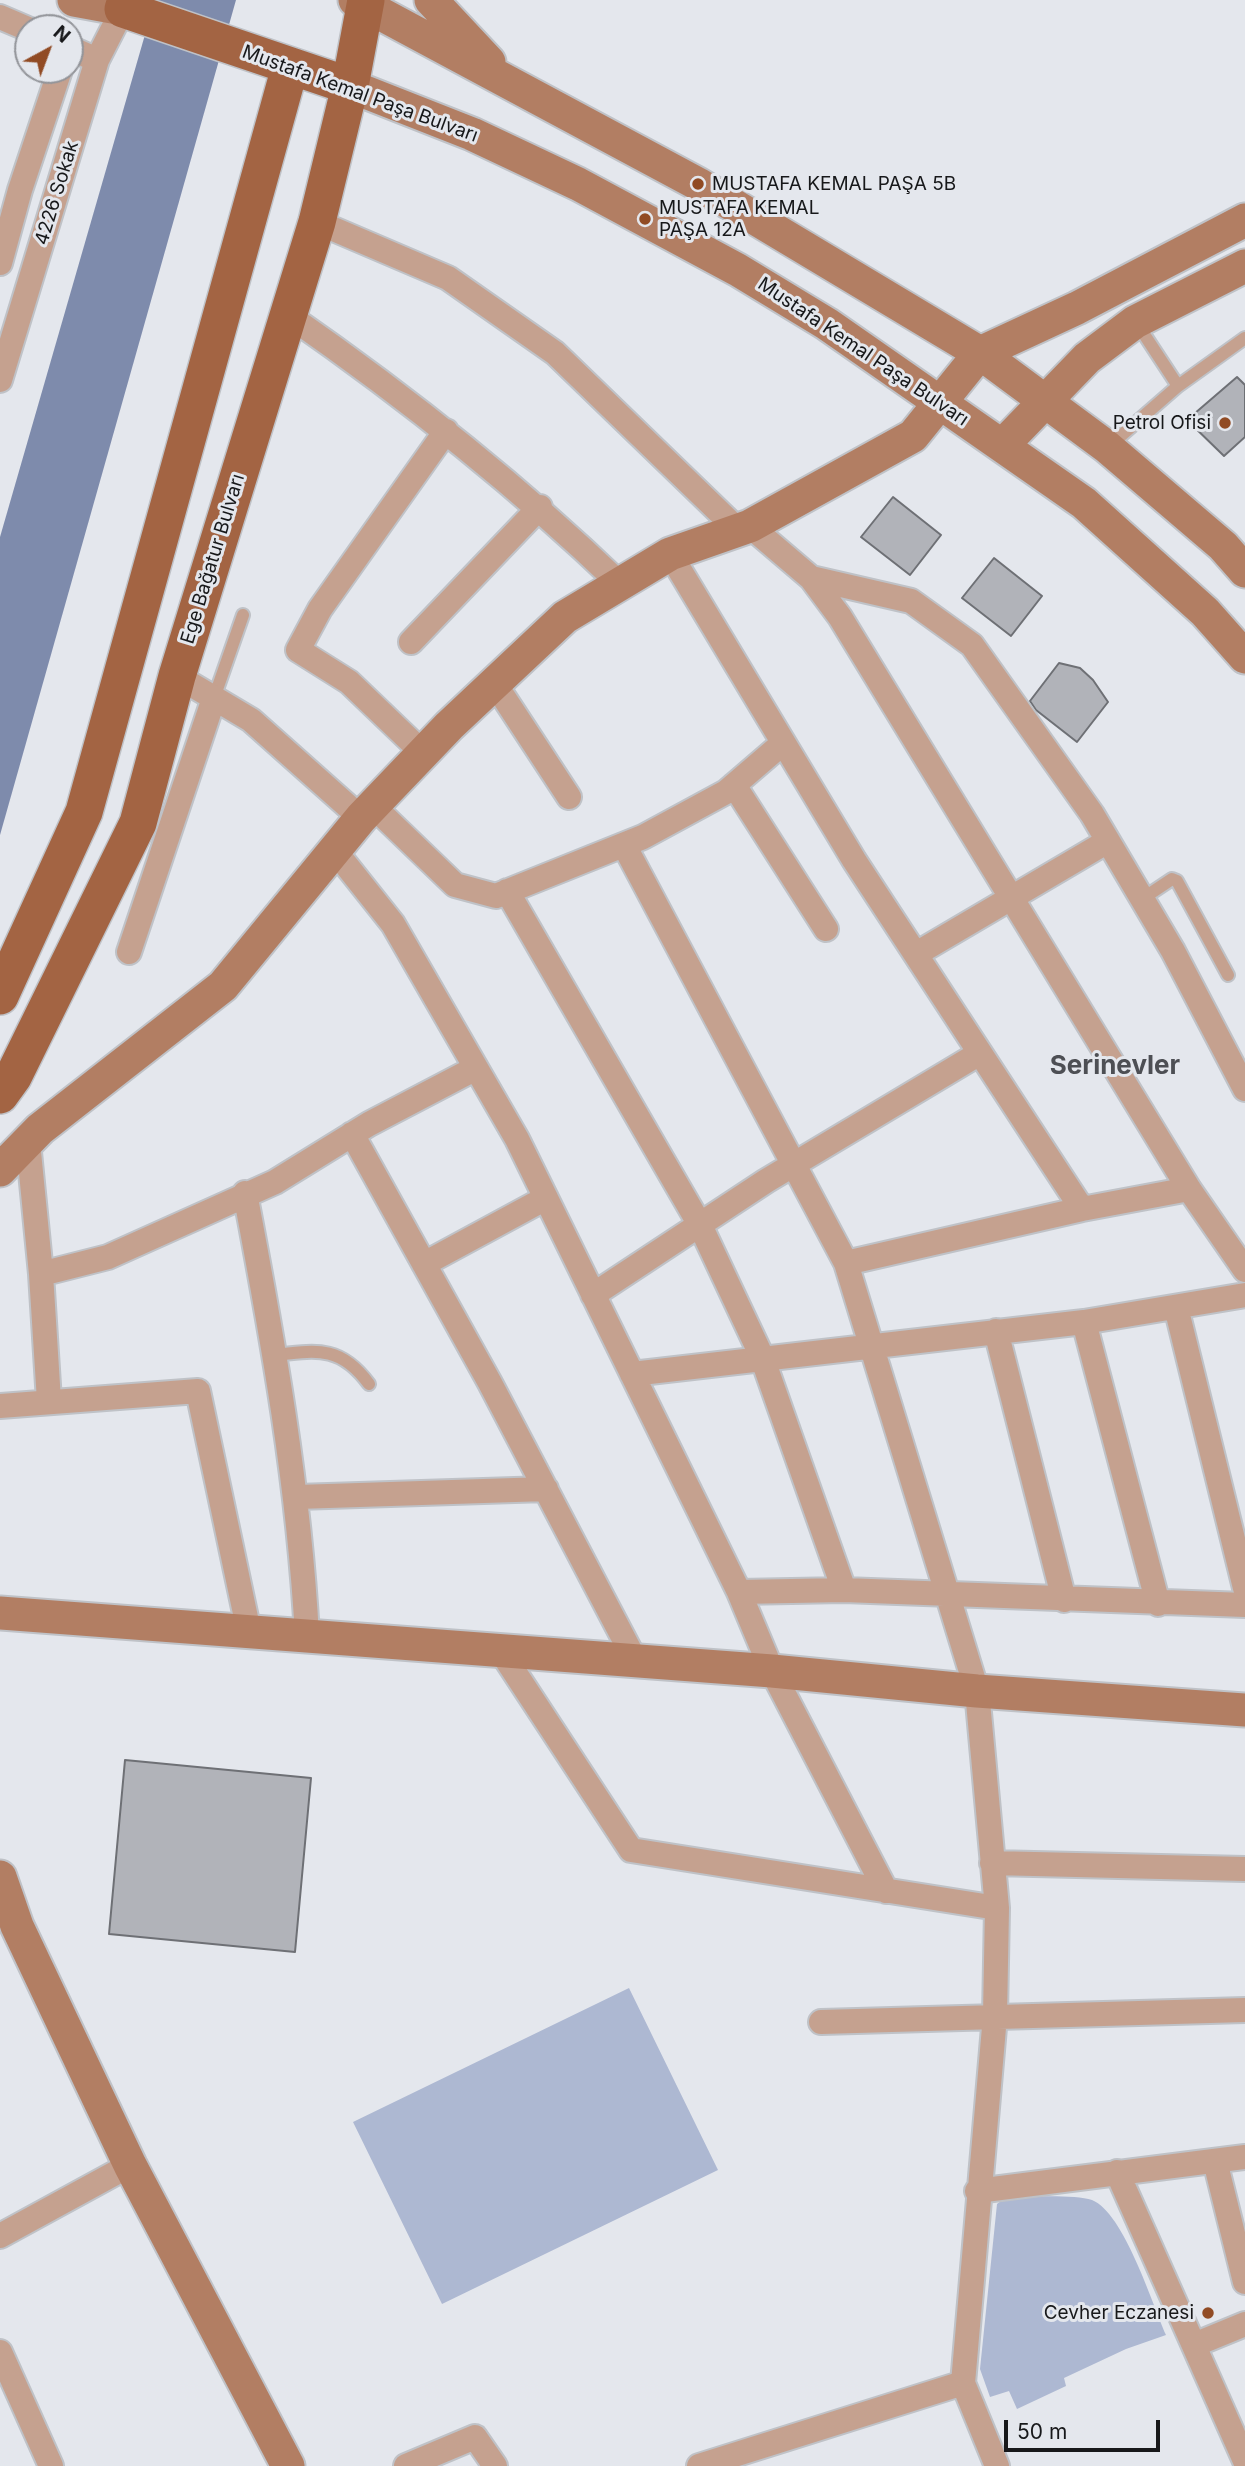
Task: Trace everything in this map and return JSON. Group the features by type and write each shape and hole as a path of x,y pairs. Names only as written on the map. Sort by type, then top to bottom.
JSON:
{"main road":[{"name":"Mustafa Kemal Paşa Bulvarı","path":"74,0 124,5 290,67 350,86 472,134 645,219 827,324 1084,503 1206,611 1245,657"},
{"path":"431,0 509,84"},
{"path":"362,1 509,84 698,184 980,353 1107,447 1223,546 1245,571"},
{"name":"Ege Bağatur Bulvarı","path":"0,1095 13,1077 83,940 138,822 177,676 317,222 350,86 362,1"},
{"path":"0,996 84,812 290,67"},
{"path":"0,1170 23,1134 223,986 367,812 565,617 670,554 745,529 913,436 980,353 1077,308 1245,220"},
{"path":"1002,446 1087,358 1135,321 1245,266"},
{"path":"0,1613 772,1671 977,1691 1245,1710"},
{"path":"0,1877 17,1926 130,2165 288,2466"}],"street":[{"name":"4226 Sokak","path":"0,380 97,60 124,5"},
{"path":"84,54 97,60"},
{"path":"0,263 20,190 55,84"},
{"path":"317,222 448,278 555,353 745,529 811,578 840,617 1189,1189 1245,1270"},
{"path":"288,315 384,381 540,507 620,584"},
{"path":"423,754 349,682 298,650 320,609 446,431"},
{"path":"411,642 540,507"},
{"path":"670,554 783,743 1082,1209"},
{"path":"811,578 911,601 971,645 1093,814 1174,951 1245,1087"},
{"path":"177,676 251,720 455,885 496,895 624,845 667,824 734,785 783,743"},
{"path":"495,684 569,797"},
{"path":"129,952 214,698"},
{"path":"734,785 826,929"},
{"path":"916,954 1108,841"},
{"path":"624,845 792,1166 846,1263 977,1691 997,1908 995,2016 977,2190 963,2383 997,2466"},
{"path":"335,851 393,924 517,1139 739,1592 772,1671 886,1891"},
{"path":"507,891 700,1225 762,1357 844,1590"},
{"path":"593,1295 792,1166 980,1053"},
{"path":"41,1274 108,1257 245,1193 275,1182 352,1135 476,1068"},
{"path":"23,1134 41,1274 49,1401"},
{"path":"352,1135 546,1489 636,1662"},
{"path":"846,1263 1082,1209 1189,1189"},
{"path":"245,1193 276,1355 297,1497 307,1636"},
{"path":"424,1264 546,1198"},
{"path":"632,1374 1084,1322 1245,1295"},
{"path":"1176,1307 1245,1588"},
{"path":"1084,1322 1158,1604"},
{"path":"996,1331 1064,1600"},
{"path":"0,1406 198,1391 249,1632"},
{"path":"297,1497 546,1489"},
{"path":"739,1592 844,1590 1158,1604 1245,1605"},
{"path":"500,1650 631,1850 997,1908"},
{"path":"992,1863 1245,1869"},
{"path":"821,2021 1245,2010"},
{"path":"977,2190 1245,2157"},
{"path":"1215,2161 1245,2282"},
{"path":"0,2235 130,2165"},
{"path":"1118,2172 1245,2461"},
{"path":"1194,2345 1245,2324"},
{"path":"0,2352 51,2466"},
{"path":"712,2463 963,2383"},
{"path":"406,2466 475,2437 495,2466"}],"lane":[{"path":"1135,321 1178,386"},
{"path":"1107,447 1178,386 1245,338"},
{"path":"214,698 243,615"},
{"path":"1142,898 1165,881 1177,881 1228,975"},
{"path":"276,1355 319,1350 330,1353 352,1364 369,1384"}],"shaded area":[{"path":"155,0 236,0 0,835 0,537"},
{"path":"629,1988 718,2170 442,2304 353,2122"},
{"path":"1006,2197 1084,2198 1104,2208 1136,2260 1166,2335 1126,2349 1064,2378 1066,2386 1017,2409 1009,2391 990,2397 980,2369 997,2204"}],"building":[{"path":"1237,377 1245,385 1245,437 1224,456 1187,420"},
{"path":"893,497 941,535 910,575 861,537"},
{"path":"994,558 1042,596 1011,636 962,598"},
{"path":"1059,663 1080,668 1093,680 1108,702 1077,742 1036,710 1030,701"},
{"path":"125,1760 311,1778 295,1952 109,1934"}],"place":[{"name":"MUSTAFA KEMAL PAŞA 5B","path":"698,184"},
{"name":"MUSTAFA KEMAL PAŞA 12A","path":"645,219"},
{"name":"Petrol Ofisi","path":"1225,423"},
{"name":"Cevher Eczanesi","path":"1208,2313"}],"district":[{"name":"Serinevler","path":"1115,1066"}]}
